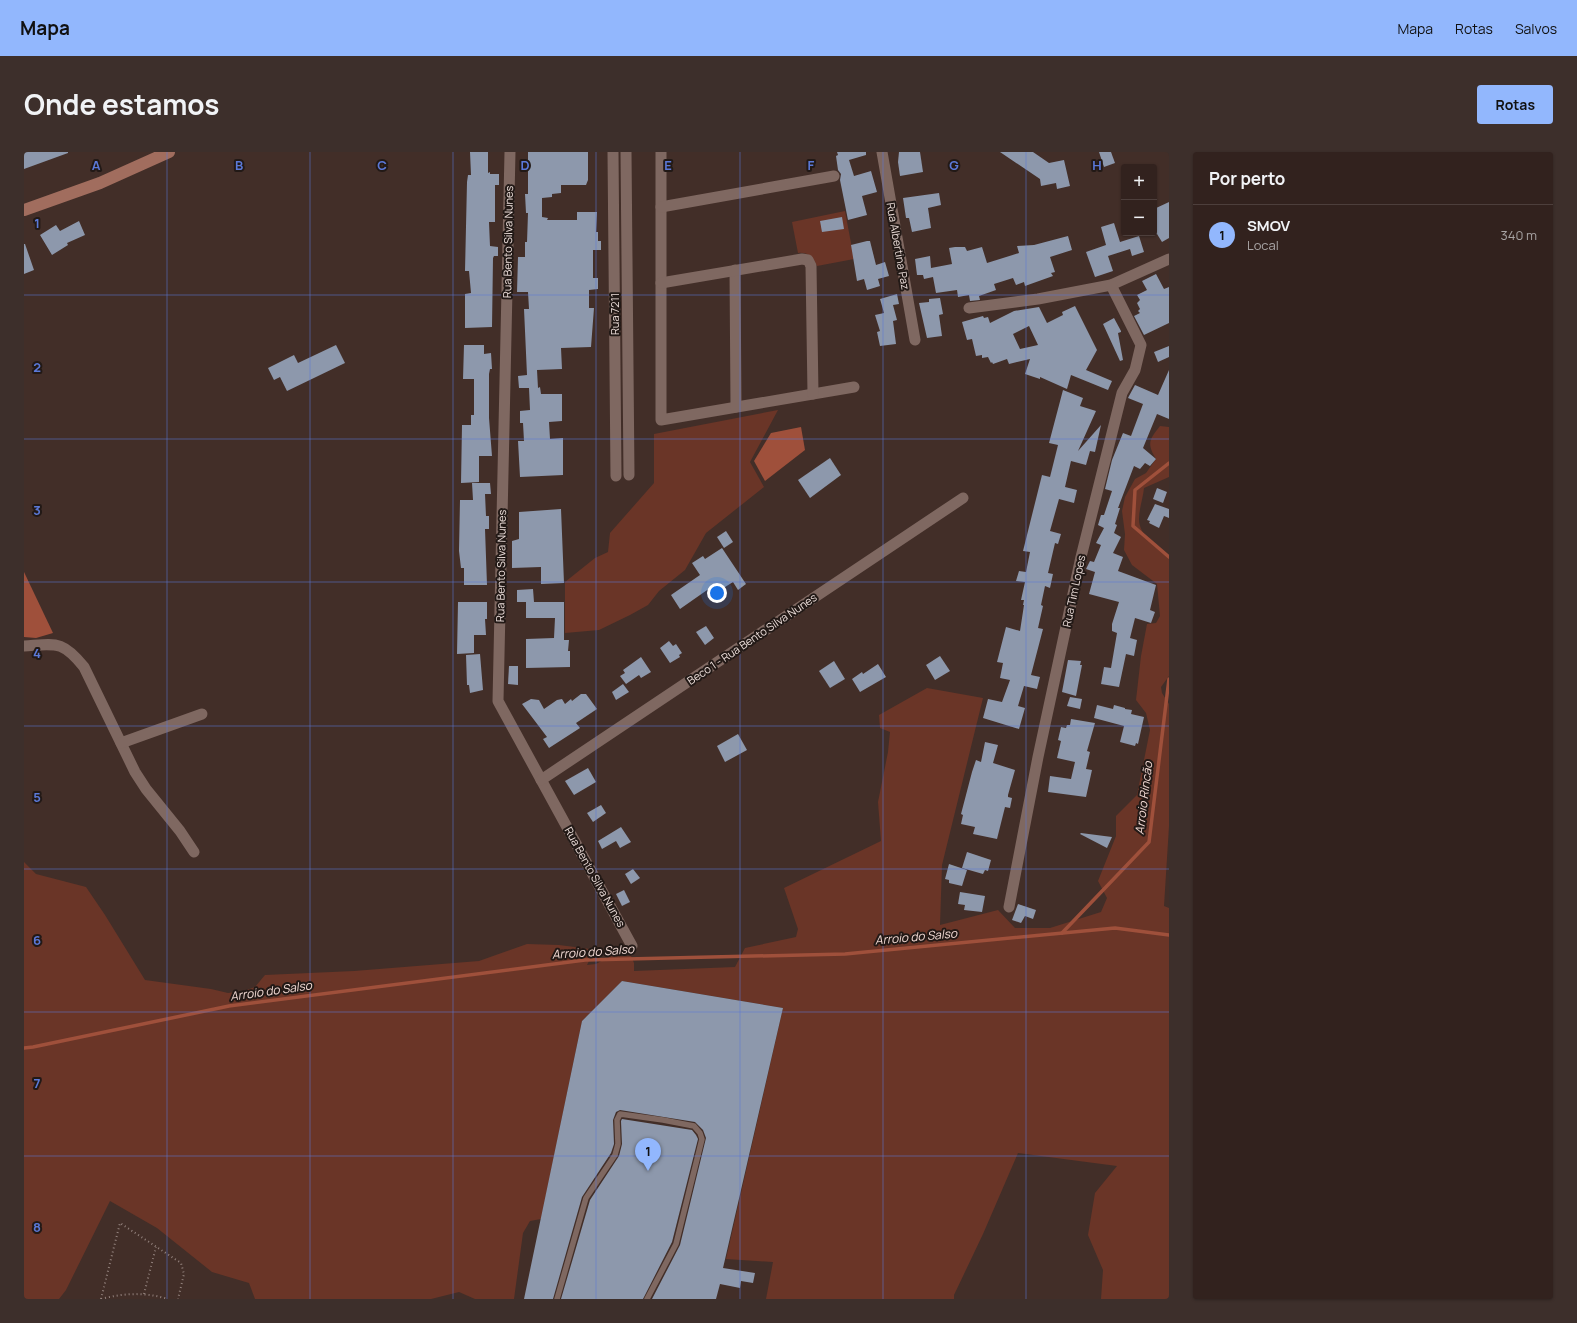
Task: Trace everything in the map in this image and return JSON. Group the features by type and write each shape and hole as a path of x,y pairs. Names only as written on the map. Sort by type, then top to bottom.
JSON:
{"main road":[{"path":"24,210 100,183 166,153"}],"street":[{"name":"Rua Bento Silva Nunes","path":"510,152 498,701 632,946"},
{"name":"Rua 7211","path":"613,152 616,476"},
{"path":"626,152 629,475"},
{"path":"661,152 661,420 854,387"},
{"name":"Rua Albertina Paz","path":"882,152 915,340"},
{"path":"661,207 834,176"},
{"path":"661,283 802,259 808,260 811,266 813,394"},
{"path":"969,308 1038,299 1111,285 1169,259"},
{"path":"735,270 736,407"},
{"name":"Rua Tim Lopes","path":"1009,907 1038,757 1081,557 1122,393 1135,370 1141,345 1111,285"},
{"name":"Beco 1 - Rua Bento Silva Nunes","path":"541,780 963,498"},
{"path":"24,646 50,644 62,646 73,653 84,667 135,772 146,789 180,831 194,852"},
{"path":"121,743 202,714"}],"lane":[{"path":"557,1299 586,1198 615,1155 618,1144 617,1120 620,1114 694,1126 700,1133 702,1139 676,1244 647,1299"}],"path":[{"path":"168,1299 144,1294 122,1294 100,1299 120,1223 179,1261 184,1274 178,1299"},
{"path":"144,1294 156,1247"}],"shaded area":[{"path":"845,211 854,259 817,266 810,256 805,253 798,253 792,222"},
{"path":"778,410 750,462 764,487 706,533 685,570 659,591 648,605 630,615 599,630 565,633 565,582 595,558 608,552 610,533 654,483 654,434"},
{"path":"1160,426 1169,427 1169,477 1144,488 1139,519 1145,536 1154,546 1169,557 1169,676 1161,687 1162,693 1169,704 1169,826 1164,906 1169,908 1169,1299 1101,1299 1103,1270 1088,1235 1095,1193 1117,1166 1018,1153 983,1234 954,1295 954,1299 766,1299 773,1262 726,1259 783,1008 622,981 582,1021 541,1219 530,1221 523,1233 514,1299 475,1299 459,1292 431,1299 255,1299 249,1283 212,1272 157,1228 110,1201 66,1290 59,1299 24,1299 24,862 36,874 86,887 145,980 211,989 228,993 244,991 255,987 265,975 354,971 479,961 527,944 559,945 590,949 591,957 587,965 596,964 610,956 631,956 634,963 634,971 735,967 745,948 796,937 798,929 784,888 881,841 878,802 888,752 890,732 880,728 879,715 927,688 983,698 942,865 940,925 998,910 1015,928 1050,928 1101,912 1107,898 1098,881 1116,836 1116,816 1137,795 1150,730 1146,713 1136,700 1141,656 1147,624 1156,623 1160,616 1157,584 1132,565 1124,550 1125,534 1122,511 1125,497 1135,479 1146,473 1156,459 1151,449 1150,441"},
{"path":"801,427 805,450 765,481 754,461 771,433"},
{"path":"24,572 53,633 36,638 24,637"}],"building":[{"path":"24,152 68,152 68,153 24,169"},
{"path":"470,152 488,152 488,173 499,174 499,185 495,185 495,222 489,222 490,246 498,247 498,256 494,256 493,258 492,327 465,328 465,294 471,293 469,271 465,271 467,182 468,175 471,175"},
{"path":"528,152 588,152 588,180 586,185 561,185 561,193 552,194 552,197 542,198 542,217 548,218 547,220 577,220 577,212 597,212 596,232 598,232 598,241 601,241 601,250 593,250 593,278 598,278 598,289 589,290 589,308 594,308 591,347 561,348 562,369 537,370 538,388 540,387 541,394 562,394 562,421 549,422 550,439 563,438 563,475 520,477 518,441 524,441 523,423 520,423 520,411 530,410 529,388 519,388 518,376 527,375 524,309 529,309 528,292 517,292 518,257 525,257 525,242 527,242 528,213 526,213 525,194 528,194"},
{"path":"837,152 866,152 866,155 849,160 854,176 871,171 877,192 862,196 867,215 848,220 840,180 841,174 838,170 836,156 838,155"},
{"path":"899,152 920,152 923,172 900,176 898,162"},
{"path":"1000,152 1033,152 1049,163 1064,160 1070,186 1057,189 1056,183 1041,186 1040,179"},
{"path":"1099,152 1111,152 1115,163 1104,167"},
{"path":"939,193 941,205 928,208 931,228 912,232 909,218 906,218 903,198"},
{"path":"1169,202 1169,238 1162,242 1157,234 1157,208"},
{"path":"842,217 844,229 822,232 820,221"},
{"path":"79,221 85,235 67,243 68,245 52,255 40,235 56,225 60,231"},
{"path":"1114,223 1120,242 1139,236 1144,252 1132,256 1130,249 1108,256 1113,271 1095,277 1086,252 1106,245 1101,227"},
{"path":"1068,236 1072,250 1050,257 1055,272 1051,273 1053,276 1025,286 1024,282 1016,285 1013,278 994,284 996,290 979,296 980,300 970,301 969,295 958,297 957,290 936,293 933,277 924,279 923,275 917,275 915,259 930,256 931,268 952,264 949,248 965,247 967,251 982,247 987,263 1019,253 1017,246 1034,245"},
{"path":"870,241 876,265 885,262 889,276 878,279 880,286 867,290 864,279 857,281 851,245"},
{"path":"24,244 34,270 24,274"},
{"path":"1156,274 1164,289 1169,287 1169,323 1144,335 1134,316 1140,313 1138,311 1140,309 1137,303 1140,300 1137,295 1147,290 1142,281"},
{"path":"897,294 899,304 893,305 897,320 893,321 896,344 880,346 877,332 880,331 875,315 884,313 880,299"},
{"path":"940,298 943,314 939,315 942,336 927,338 919,303 929,302 929,299"},
{"path":"1075,306 1097,350 1086,370 1112,381 1108,390 1071,375 1067,389 1040,377 1040,379 1025,374 1030,359 1009,364 1007,359 993,364 988,357 982,358 982,355 976,356 972,339 967,340 962,322 983,316 984,318 988,317 990,323 1014,311 1039,307 1047,323 1063,315 1062,312","holes":["1029,326 1038,345 1020,349 1013,334"]},
{"path":"1114,318 1121,331 1118,333 1123,360 1120,361 1103,324"},
{"path":"336,345 345,363 287,391 280,377 274,380 268,368 294,355 298,363"},
{"path":"464,345 484,345 484,354 491,353 492,369 490,369 489,374 489,418 492,456 479,456 479,482 461,483 462,425 471,425 471,415 474,415 474,379 463,379"},
{"path":"1169,346 1169,357 1158,362 1154,352"},
{"path":"1169,370 1169,419 1157,414 1143,448 1156,459 1150,466 1145,463 1140,469 1134,466 1118,508 1120,508 1114,533 1121,537 1113,553 1123,557 1118,571 1156,585 1150,610 1155,612 1151,623 1135,618 1130,638 1137,640 1134,656 1126,654 1119,687 1101,684 1104,667 1111,668 1117,633 1112,631 1112,624 1119,602 1089,594 1095,572 1086,569 1090,561 1094,562 1101,545 1096,543 1104,528 1098,525 1101,515 1104,515 1112,491 1105,489 1112,460 1123,433 1131,436 1143,404 1128,398 1135,385 1158,395"},
{"path":"1063,390 1083,398 1080,406 1096,411 1078,451 1101,425 1095,452 1090,451 1086,465 1071,461 1065,487 1077,490 1074,503 1059,499 1050,531 1061,534 1058,544 1055,543 1048,573 1053,574 1050,588 1045,586 1041,605 1043,606 1038,628 1043,629 1031,675 1040,677 1037,689 1024,686 1018,706 1025,708 1019,729 983,718 988,699 1002,702 1010,680 1000,678 1003,663 997,662 1006,627 1020,631 1024,605 1024,600 1021,600 1025,582 1016,581 1019,571 1026,572 1030,552 1023,551 1042,475 1050,477 1058,445 1049,443"},
{"path":"830,458 841,475 810,498 798,480"},
{"path":"472,483 490,483 491,494 485,494 486,516 489,516 489,529 485,529 487,585 464,585 464,568 461,568 459,551 460,500 473,500"},
{"path":"1157,488 1167,492 1163,503 1153,499"},
{"path":"1155,504 1169,509 1169,518 1164,516 1159,528 1149,523 1150,521 1147,520"},
{"path":"561,509 564,583 541,584 541,567 512,568 512,541 519,539 519,512"},
{"path":"726,531 733,542 724,548 717,537"},
{"path":"722,548 746,584 738,590 733,582 714,594 710,588 680,609 671,595 700,575 692,563 703,556 705,559"},
{"path":"533,589 534,602 564,602 564,640 569,640 568,651 570,651 570,667 526,668 526,639 554,638 555,618 526,618 526,602 517,602 517,590"},
{"path":"458,602 487,602 487,619 485,619 486,635 474,635 474,653 457,654"},
{"path":"706,626 714,638 705,645 696,632"},
{"path":"669,641 673,646 676,644 682,653 679,655 680,657 670,663 660,648"},
{"path":"480,654 483,690 470,693 469,685 467,685 466,655"},
{"path":"940,656 950,671 935,680 926,665"},
{"path":"641,657 651,672 641,678 639,675 626,684 620,676 625,673 623,670"},
{"path":"1068,660 1081,661 1080,665 1082,665 1076,696 1062,692"},
{"path":"834,661 845,679 830,688 819,671"},
{"path":"878,664 886,677 860,692 852,679"},
{"path":"509,666 518,666 518,685 508,684"},
{"path":"623,684 629,692 616,700 612,692"},
{"path":"581,694 586,694 597,709 576,723 580,728 549,748 543,739 547,737 522,704 531,699 539,700 544,709 557,700 562,699 565,704"},
{"path":"1070,697 1082,699 1080,709 1067,706"},
{"path":"1097,705 1113,709 1114,705 1132,710 1131,714 1144,717 1138,744 1136,743 1135,746 1120,742 1124,726 1094,718"},
{"path":"1071,719 1095,723 1087,751 1090,752 1086,769 1092,770 1086,797 1048,792 1050,776 1071,779 1075,762 1057,758 1061,741 1058,740 1061,727 1066,728 1067,725 1070,725"},
{"path":"738,734 747,750 725,762 717,746"},
{"path":"985,742 998,745 993,763 1015,770 1008,795 1008,797 1012,798 1010,808 1005,807 997,839 973,834 975,827 961,824 963,815 961,814 972,772 976,760 981,762"},
{"path":"588,768 596,782 574,795 565,781"},
{"path":"601,805 606,813 593,822 587,813"},
{"path":"621,827 631,842 620,848 616,841 602,849 598,841"},
{"path":"1080,834 1112,837 1107,848"},
{"path":"967,852 991,860 988,871 985,870 983,874 962,868"},
{"path":"949,864 967,870 962,886 949,883 949,880 945,879"},
{"path":"633,869 640,878 631,884 625,874"},
{"path":"624,890 630,902 622,906 616,894"},
{"path":"960,892 985,896 982,912 964,910 965,905 958,904"},
{"path":"1018,904 1036,910 1033,919 1025,916 1021,923 1012,920"},
{"path":"622,981 783,1008 723,1268 755,1273 753,1283 741,1281 740,1288 720,1284 716,1299 652,1299 680,1245 706,1138 703,1130 695,1122 620,1110 616,1112 613,1120 614,1144 611,1153 582,1197 553,1299 524,1299 582,1021"},
{"path":"622,1119 692,1130 698,1139 672,1242 643,1299 561,1299 590,1200 619,1156 622,1144"}],"waterway":[{"name":"Arroio Rincão","path":"1169,463 1135,490 1133,526 1169,557"},
{"name":"Arroio Rincão","path":"1062,933 1149,842 1169,679"},
{"name":"Arroio do Salso","path":"24,1048 229,1006 585,960 845,954 1115,928 1169,935"}],"place":[{"name":"SMOV","path":"648,1171"}]}
